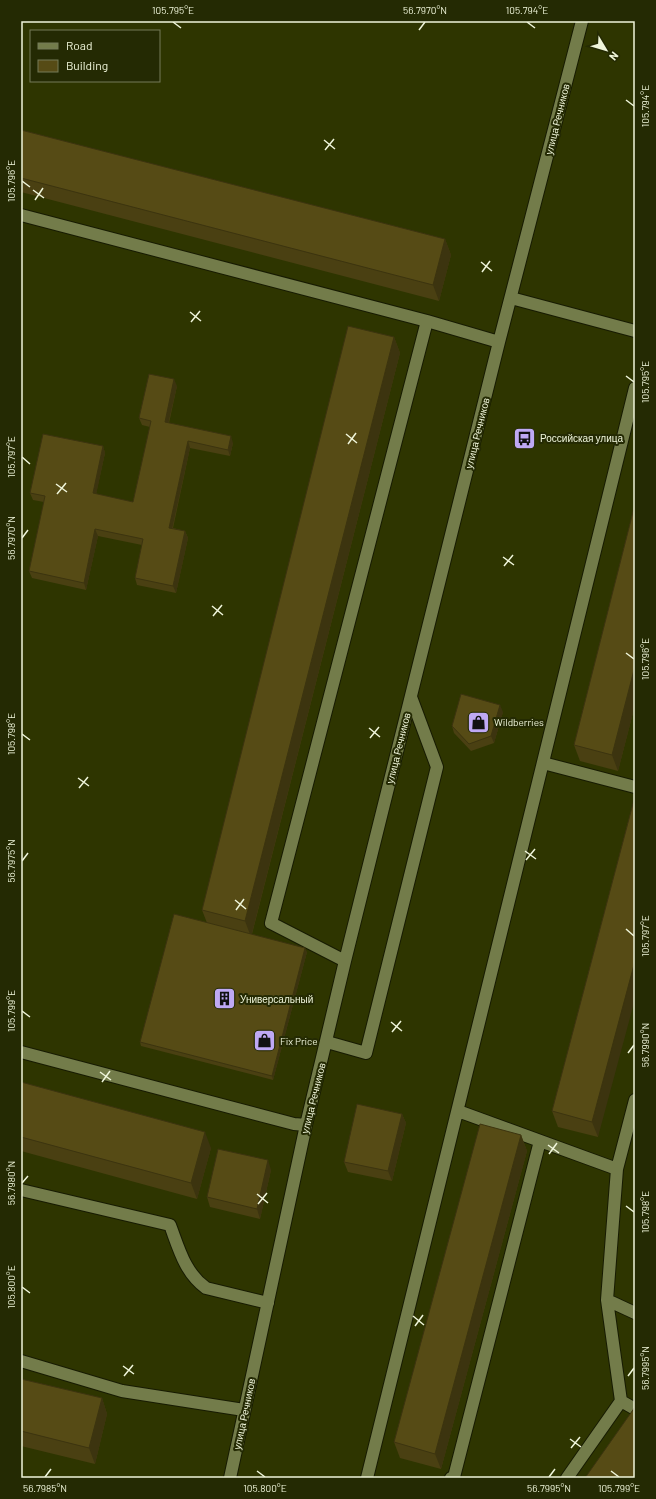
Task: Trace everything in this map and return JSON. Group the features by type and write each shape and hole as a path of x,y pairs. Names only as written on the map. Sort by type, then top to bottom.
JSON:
{"street":[{"name":"улица Речников","path":"230,1478 306,1125 327,1042 345,961 499,342 582,21"},
{"path":"23,219 427,321 499,342"},
{"path":"511,298 635,331"},
{"path":"345,961 271,923 427,321"},
{"path":"368,1478 633,404 635,388"},
{"path":"327,1042 366,1053 437,767 411,697"},
{"path":"543,764 634,784"},
{"path":"21,1052 294,1124 306,1125"},
{"path":"567,1478 621,1401 607,1300 617,1169 635,1100"},
{"path":"458,1111 617,1169"},
{"path":"451,1478 454,1477 540,1141"},
{"path":"21,1190 170,1226 186,1267 198,1282 206,1288 268,1303"},
{"path":"607,1300 635,1313"},
{"path":"21,1361 122,1391 244,1410"},
{"path":"621,1401 635,1408"}],"building":[{"path":"21,130 445,239 433,285 21,178"},
{"path":"348,326 394,337 245,921 202,910"},
{"path":"149,374 174,379 165,422 231,436 228,450 188,441 169,528 185,531 173,586 135,578 143,539 95,529 84,583 29,571 45,496 30,493 43,434 103,446 93,493 133,502 151,421 139,418"},
{"path":"635,504 635,666 612,755 574,745"},
{"name":"Wildberries","path":"461,694 500,705 491,736 469,744 452,726"},
{"path":"635,796 635,961 592,1122 552,1111"},
{"name":"Универсальный","path":"174,914 305,948 272,1076 140,1042"},
{"path":"21,1082 205,1132 191,1183 21,1137"},
{"path":"357,1104 402,1114 388,1171 344,1162"},
{"path":"480,1124 521,1135 435,1454 394,1442"},
{"path":"218,1149 268,1160 257,1209 207,1197"},
{"path":"21,1379 102,1398 89,1448 21,1431"},
{"path":"635,1407 635,1478 585,1478"}],"place":[{"name":"Российская улица","path":"524,438"},
{"name":"Wildberries","path":"478,722"},
{"name":"Универсальный","path":"224,999"},
{"name":"Fix Price","path":"265,1041"}]}
